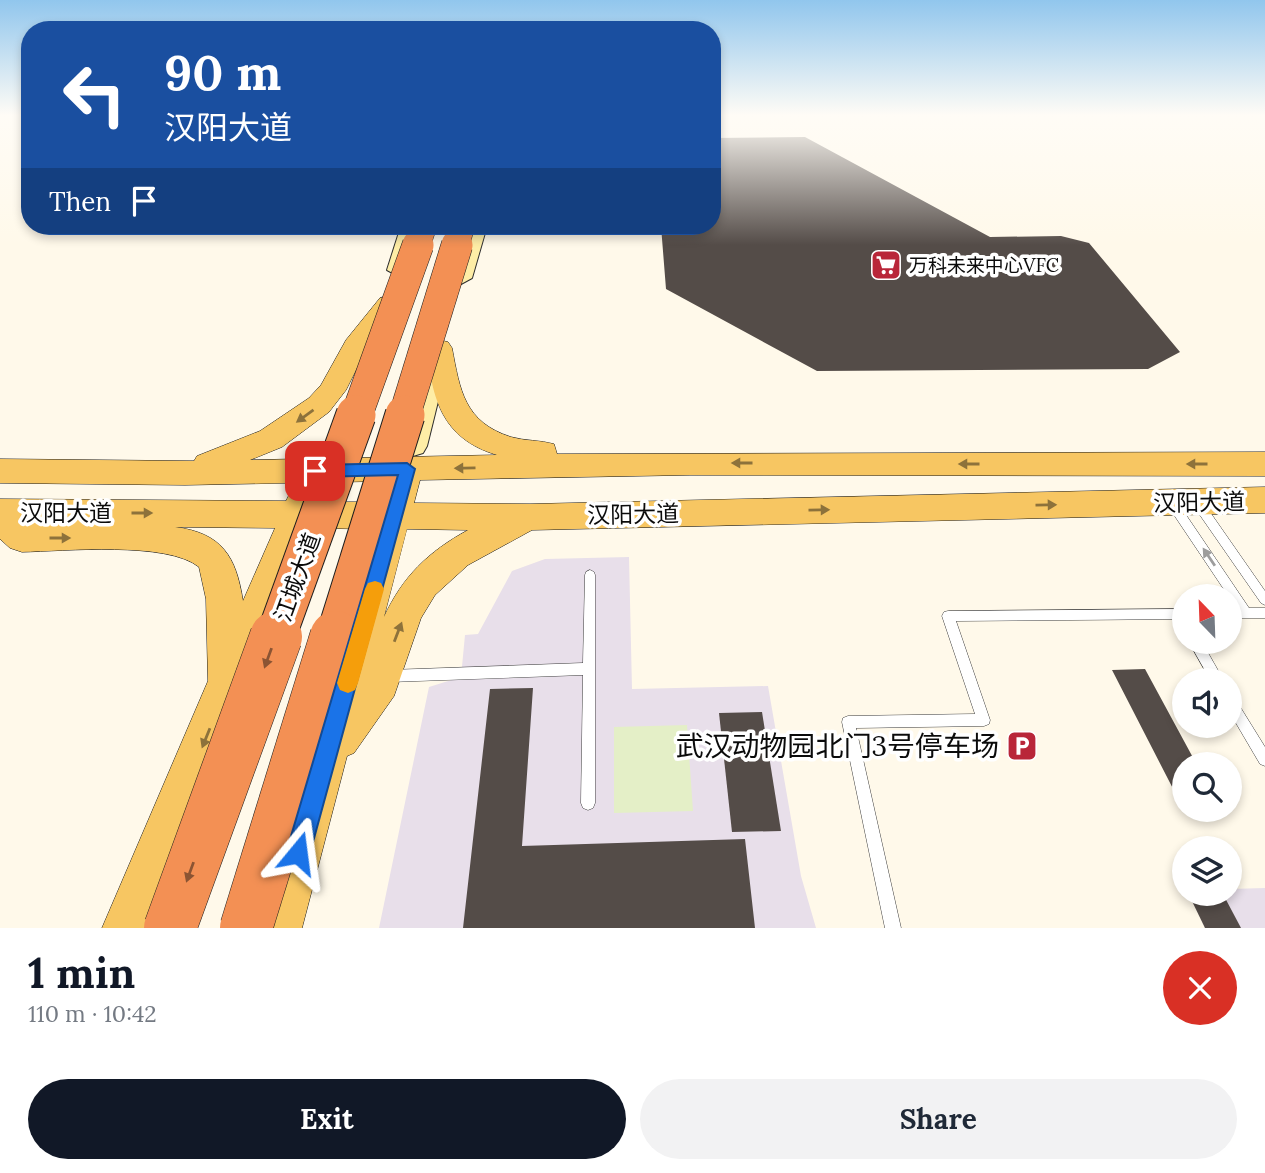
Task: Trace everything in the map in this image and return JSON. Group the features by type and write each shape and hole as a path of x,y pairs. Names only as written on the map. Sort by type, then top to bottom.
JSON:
{"highway":[{"name":"江城大道","path":"170,928 422,235"},
{"path":"246,928 460,235"}],"main road":[{"path":"127,928 315,471 389,303 408,235"},
{"path":"277,928 396,515 439,348 474,235"},
{"path":"185,473 271,439 319,405 332,390 355,346 389,303"},
{"path":"439,348 451,402 466,424 480,436 505,448 531,452 610,452 690,463"},
{"name":"汉阳大道","path":"0,471 185,473 690,463 1265,464"},
{"name":"汉阳大道","path":"0,512 530,517 1265,500"},
{"path":"327,753 382,676 408,607 420,585 437,569 482,538 530,517"},
{"path":"0,518 22,538 173,538 199,545 211,555 220,584 226,688"}],"lane":[{"path":"1184,502 1265,600"},
{"path":"1184,502 1246,613"},
{"path":"587,803 590,575"},
{"path":"1242,613 1265,613"},
{"path":"893,928 848,722 984,720 948,616 1172,617"},
{"path":"382,676 589,669"},
{"path":"1242,721 1265,759"}],"shaded area":[{"path":"629,557 632,689 768,686 801,876 816,928 379,928 429,687 461,677 465,635 478,634 512,571 545,559"},
{"path":"1265,888 1265,928 1205,928 1195,906 1242,906 1242,889"}],"green space":[{"path":"687,725 693,811 614,813 614,727"}],"building":[{"name":"万科未来中心VFC","path":"721,158 844,158 990,237 1061,236 1089,243 1180,352 1148,369 817,371 666,289 662,235 721,235"},
{"path":"1145,669 1172,719 1172,738 1182,738 1190,752 1172,752 1172,787 1112,670"},
{"path":"533,688 522,846 745,839 755,928 463,928 490,689"},
{"path":"762,712 781,831 732,832 719,713"},
{"path":"1194,906 1229,906 1241,928 1205,928"}],"slow traffic":[{"path":"348,683 375,589"}],"place":[{"name":"万科未来中心VFC","path":"886,265"},
{"name":"武汉动物园北门3号停车场","path":"1022,746"}],"route":[{"path":"298,853 407,469 315,471"}]}
